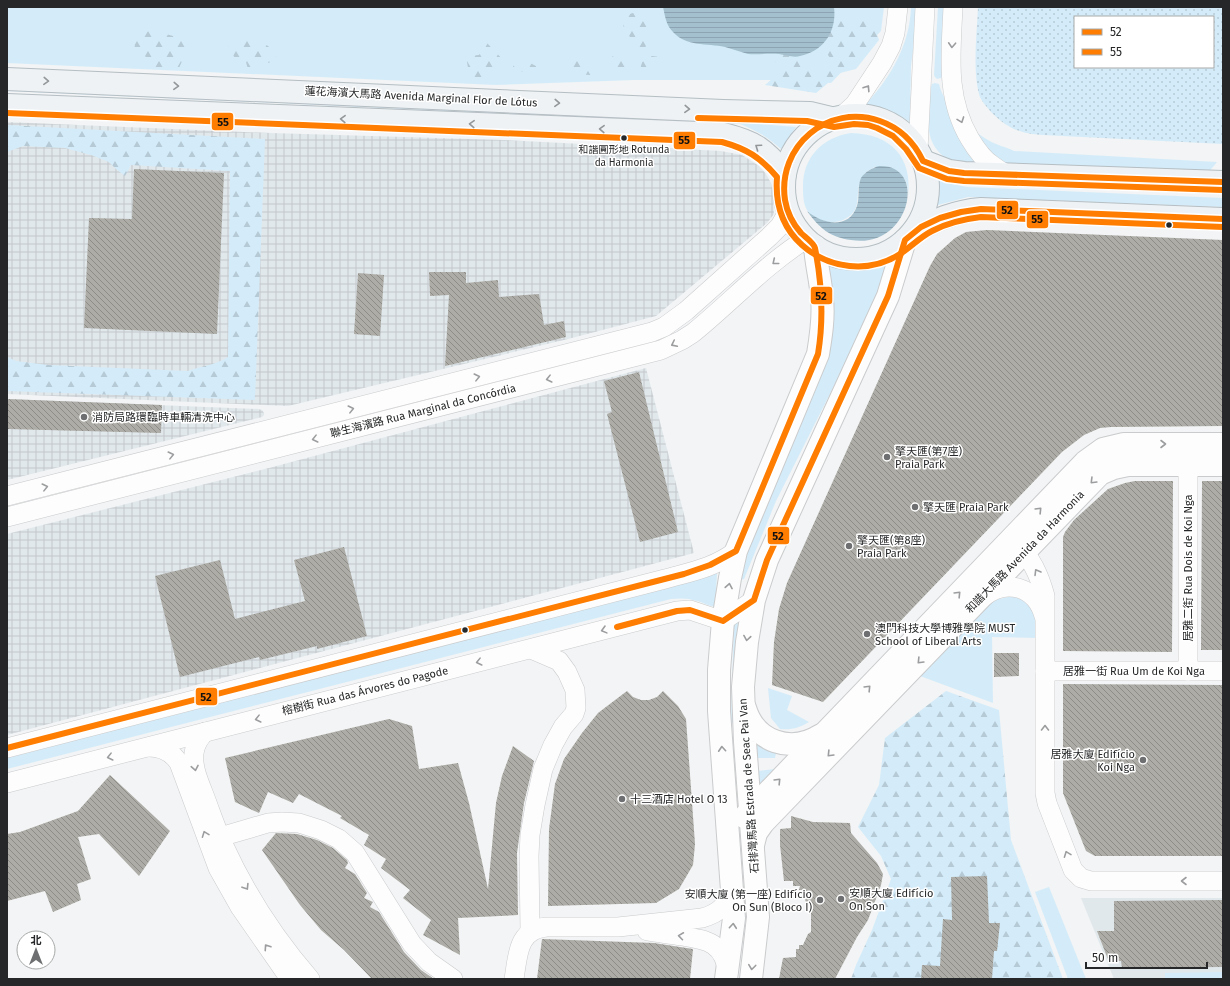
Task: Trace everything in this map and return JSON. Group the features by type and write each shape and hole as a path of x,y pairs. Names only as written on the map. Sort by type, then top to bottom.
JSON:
{"main road":[{"name":"蓮花海濱大馬路 Avenida Marginal Flor de Lótus","path":"7,79 810,113 838,118"},
{"path":"7,105 723,134 752,143 770,156 785,174"},
{"path":"908,237 922,217 927,199 928,180 920,156 907,136 893,126 877,119 859,116 838,118 817,127 802,140 791,156 785,174 784,194 788,212 796,227 811,243 829,254 845,258 861,259 882,254 892,250 908,237 933,221 966,210 981,209 1223,219"},
{"path":"920,156 949,170 964,173 1223,182"},
{"name":"石排灣馬路 Estrada de Seac Pai Van","path":"751,979 758,917 751,810 744,742 743,703 747,642 754,600 767,560 888,296 908,237"},
{"path":"727,976 734,918 719,711 719,670 723,621 736,552 818,354 822,326 822,298 811,243"},
{"name":"和諧大馬路 Avenida da Harmonia","path":"753,845 756,833 763,823 980,598 1018,545 1086,462 1103,449 1124,444 1223,444"},
{"name":"和諧大馬路 Avenida da Harmonia","path":"729,844 732,832 739,822 825,732 1018,545 1100,474 1114,468 1128,465 1223,465"},
{"path":"743,703 748,717 756,729 768,738 782,744 798,744 812,740 825,732"},
{"path":"724,783 729,794 737,803 751,810 759,811 771,809 782,804"}],"street":[{"path":"838,118 855,104 882,63 891,46 895,33 898,7"},
{"path":"920,156 925,7"},
{"path":"954,7 950,69 954,101 964,129 980,155 991,165 1008,175"},
{"name":"聯生海濱路 Rua Marginal da Concórdia","path":"7,496 652,332 673,321 697,301 769,237 780,226 788,212"},
{"name":"聯生海濱路 Rua Marginal da Concórdia","path":"7,517 661,350 693,333 792,248 811,243"},
{"name":"居雅二街 Rua Dois de Koi Nga","path":"1188,465 1188,671"},
{"path":"1018,545 1040,578 1045,596 1045,793 1047,803 1075,873 1081,878 1091,881 1223,881"},
{"path":"7,748 672,577 712,566 736,552"},
{"path":"980,598 990,591 1001,587 1014,586 1025,590 1035,598 1042,607 1045,620"},
{"path":"723,621 754,600"},
{"name":"榕樹街 Rua das Árvores do Pagode","path":"7,783 677,611 690,610 723,621"},
{"path":"530,931 529,856 530,835 535,805 543,769 553,745 563,727 574,714 576,708 575,690 567,672 559,661 531,649"},
{"name":"居雅一街 Rua Um de Koi Nga","path":"1045,671 1223,671"},
{"path":"205,732 200,737 196,745 194,761 197,776 220,837 236,871 272,929 310,979"},
{"path":"148,747 156,747 167,751 179,763 218,868 240,907 290,979"},
{"path":"220,837 268,823 282,822 299,823 321,830 339,839 355,853 412,944 429,962 453,979"},
{"path":"514,979 520,944 530,931 536,928 618,927 702,918 712,915 722,909 732,888"},
{"path":"618,927 702,939 712,943 721,951 726,962 727,976"}],"shaded area":[{"path":"663,7 834,7 834,16 831,32 822,45 816,50 795,57 779,54 748,54 725,47 697,44 684,40 678,37 669,26"},
{"path":"7,122 271,133 504,140 721,151 742,155 759,166 766,174 771,183 774,214 767,223 656,316 568,339 288,406 7,394"},
{"path":"879,166 895,169 904,178 908,191 906,206 899,220 887,232 871,240 851,240 837,237 816,223 807,211 813,216 827,221 842,222 848,219 853,214 857,206 861,178 869,170"},
{"path":"646,368 694,553 7,735 7,534 269,468"},
{"path":"7,399 258,409 262,410 264,415 262,417 7,480"},
{"path":"1081,898 1223,898 1223,979 1114,979"}],"green space":[{"path":"7,7 884,7 881,31 831,83 786,80 634,80 496,85 7,63"},
{"path":"911,7 918,7 911,65 910,122 889,111 866,104 883,83 898,59 907,34"},
{"path":"938,7 945,7 942,75 941,78 937,79 934,75"},
{"path":"978,7 1223,7 1223,144 1043,135 1021,132 1008,126 997,118 980,97 976,76"},
{"path":"637,12 646,25 649,33 648,42 645,48 639,48 630,41 630,37 623,25 629,14"},
{"path":"836,18 858,19 873,23 879,40 856,69 840,73 816,93 765,85 786,67 771,59 780,46 797,50 805,66 823,72 834,64 824,49 825,32"},
{"path":"152,30 180,38 190,49 179,68 160,68 144,65 148,58 135,51 134,36"},
{"path":"245,37 256,39 264,43 277,56 271,62 248,69 245,59 237,62 228,46"},
{"path":"487,43 505,62 499,70 474,78 469,74 466,56 479,55"},
{"path":"617,54 628,60 629,66 621,70 609,71 607,66 608,59"},
{"path":"652,56 660,57 661,63 656,69 641,80 637,75 642,62"},
{"path":"575,57 583,64 589,65 594,72 590,75 575,74 572,70 572,66"},
{"path":"524,60 536,66 538,73 523,72 512,69 515,63"},
{"path":"932,84 939,84 946,100 958,116 973,130 988,140 1014,151 1217,162 1208,173 955,164 945,158 936,148 929,132 928,114 931,87"},
{"path":"7,89 736,122 796,127 781,149 772,141 752,129 740,124 7,91"},
{"path":"7,125 265,139 255,400 7,391 7,357 16,361 48,365 188,371 213,364 228,357 230,171 131,165 125,176 109,162 91,155 65,148 23,146 7,152"},
{"path":"851,133 865,134 877,138 888,143 896,150 903,159 907,170 909,183 908,197 906,182 900,174 875,167 863,176 858,188 857,206 850,216 843,220 834,222 823,221 810,214 804,201 803,186 807,166 816,150 824,144 841,135"},
{"path":"939,176 952,184 967,187 1223,198 1223,207 968,197 938,205"},
{"path":"823,263 843,268 869,270 892,263 845,364 776,501 744,579 740,580 752,535 826,360"},
{"path":"717,574 715,606 710,606 690,599 671,599 7,769 7,758"},
{"path":"1013,596 1023,599 1029,604 1037,621 1038,638 992,637 993,703 920,676 990,601"},
{"path":"740,616 735,725 731,722 734,620"},
{"path":"768,688 792,696 787,710 809,722 795,728 780,729 771,718"},
{"path":"946,691 999,710 1011,840 1063,979 851,979 872,930 891,879 881,856 858,827 879,785 885,738"},
{"path":"760,741 777,748 775,758 757,758 756,743"},
{"path":"775,769 760,786 758,784 758,771"},
{"path":"1049,887 1086,979 1068,979 1035,892"},
{"path":"1223,972 1223,979 1165,979 1165,973"}],"building":[{"path":"134,169 224,173 217,334 84,328 89,218 132,219"},
{"name":"擎天匯 Praia Park","path":"987,230 1223,240 1223,426 1111,427 1100,428 1084,435 1062,452 823,702 772,685 774,642 779,609 787,583 930,266 937,254 955,238 966,232"},
{"path":"429,272 466,272 466,283 498,280 499,297 539,294 544,325 564,321 566,337 445,366 449,295 430,296"},
{"path":"358,273 384,275 380,336 354,334"},
{"path":"639,372 678,532 640,542 607,414 612,412 604,381"},
{"name":"消防局路環臨時車輛清洗中心","path":"7,399 162,405 161,433 7,429"},
{"path":"1135,481 1173,481 1172,652 1063,651 1063,537 1065,532 1074,520 1108,489"},
{"path":"1202,481 1223,481 1223,650 1201,650"},
{"path":"344,547 367,636 317,649 317,646 260,660 259,657 180,677 155,576 220,560 235,619 305,601 294,560"},
{"path":"994,653 1019,653 1019,676 994,677"},
{"name":"居雅大廈 Edifício Koi Nga","path":"1063,684 1223,685 1223,856 1095,856 1086,851 1063,793"},
{"name":"十三酒店 Hotel O 13","path":"627,691 633,697 641,700 649,700 657,697 663,691 678,706 686,719 695,844 693,865 679,889 656,903 548,906 549,829 555,784 564,759 598,713"},
{"path":"389,719 412,726 419,769 458,763 469,803 488,889 496,803 502,776 513,746 534,761 524,803 517,853 518,915 458,918 460,955 423,935 431,920 403,898 410,890 381,868 386,859 364,845 369,835 340,818 342,816 299,794 293,803 268,792 259,813 235,802 225,758"},
{"path":"110,775 170,831 139,876 99,834 78,837 91,879 77,884 81,900 53,912 45,891 7,901 7,834 20,832 78,811"},
{"name":"安順大廈 Edifício On Son","path":"791,816 813,822 850,823 851,833 877,863 883,874 881,885 868,920 857,937 835,979 779,979 783,958 796,957 796,949 799,949 799,945 803,945 808,934 811,932 811,913 802,890 799,890 800,886 793,886 793,881 784,881 780,845 780,829 791,828"},
{"path":"276,833 297,834 317,840 333,848 347,860 348,863 345,868 355,874 367,893 364,898 373,902 370,907 379,912 404,952 421,970 434,979 372,979 344,950 321,930 300,905 262,850"},
{"path":"987,876 989,923 1000,923 997,951 994,951 992,979 921,979 922,965 940,966 943,919 952,920 951,877"},
{"path":"1223,900 1223,967 1122,968 1121,961 1109,962 1097,931 1114,931 1114,901"},
{"path":"542,939 654,943 693,949 690,979 537,979"}],"transit line":[{"name":"55","path":"7,113 722,142 746,151 759,159 777,177 777,196 781,214 789,230 802,245 824,259 837,264 850,266 875,264 888,260 900,254 923,236 938,228 956,222 981,217 1223,227"},
{"name":"52","path":"7,748 684,574 710,565 736,551 818,354 822,314 815,248 798,229 787,209 785,200 785,180 789,162 798,147 810,134 825,124 842,118 861,117 880,121 906,136 923,161 949,171 964,173 1223,182"},
{"name":"55","path":"698,118 807,121 834,127 854,124 868,125 893,136 906,149 919,168 947,179 964,181 1223,190"},
{"name":"52","path":"617,627 677,611 690,610 723,621 754,600 767,560 888,296 905,240 921,227 940,218 961,212 981,209 1223,219"}],"place":[{"name":"和諧圓形地 Rotunda da Harmonia","path":"624,138"},
{"name":"消防局路環臨時車輛清洗中心","path":"84,417"},
{"name":"擎天匯(第7座) Praia Park","path":"887,457"},
{"name":"擎天匯 Praia Park","path":"915,507"},
{"name":"擎天匯(第8座) Praia Park","path":"849,546"},
{"name":"澳門科技大學博雅學院 MUST School of Liberal Arts","path":"867,634"},
{"name":"居雅大廈 Edifício Koi Nga","path":"1143,760"},
{"name":"十三酒店 Hotel O 13","path":"622,799"},
{"name":"安順大廈 Edifício On Son","path":"841,899"},
{"name":"安順大廈 (第一座) Edifício On Sun (Bloco I)","path":"820,900"}]}
